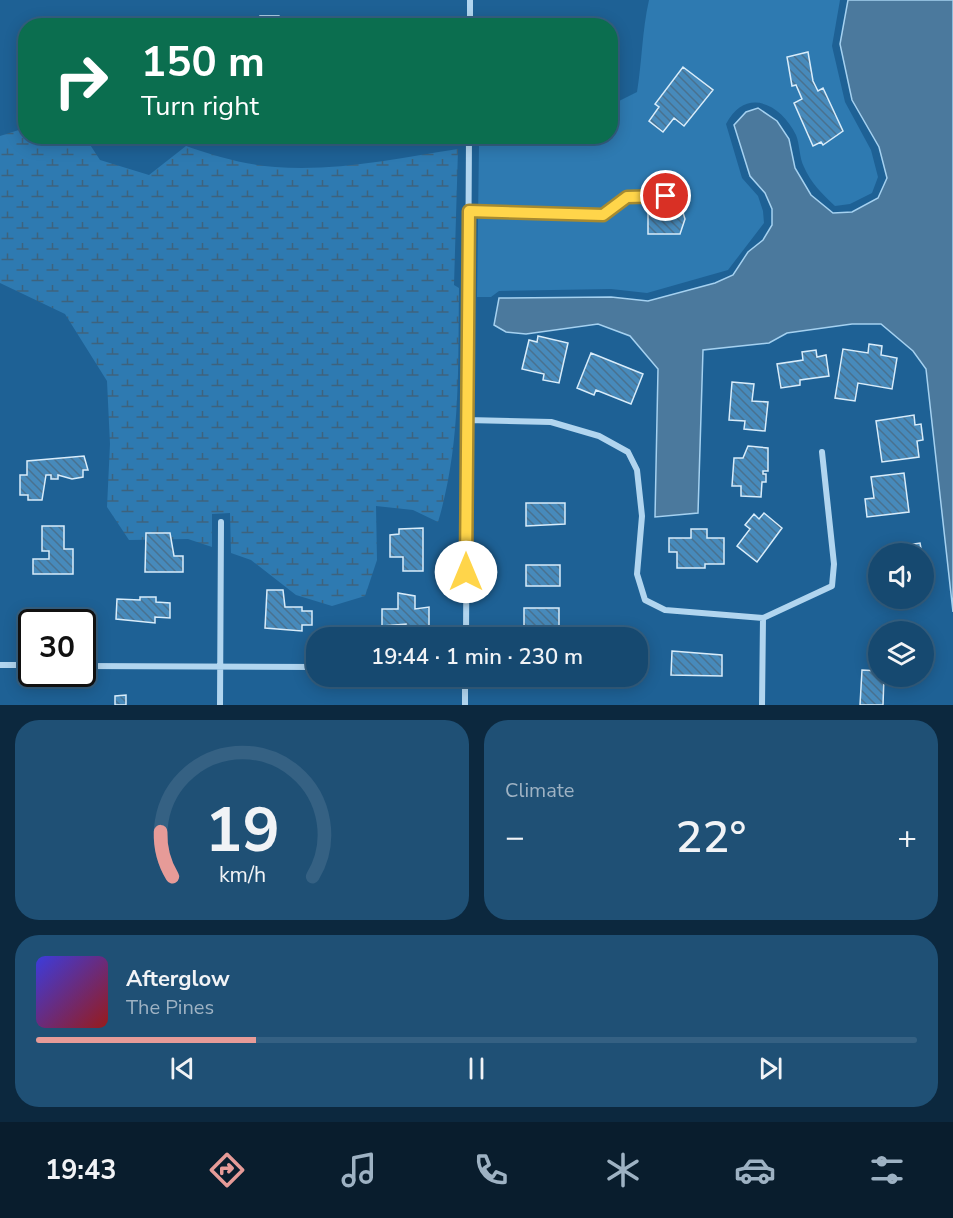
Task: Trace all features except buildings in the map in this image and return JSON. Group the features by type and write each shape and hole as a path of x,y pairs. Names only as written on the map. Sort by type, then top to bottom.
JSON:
{"street":[{"path":"470,0 470,18"},
{"path":"466,627 469,144"},
{"path":"467,420 551,422 599,436 628,452 637,470 642,516 637,574 645,600 665,610 763,618 832,586 834,564 822,452"},
{"path":"220,705 221,522"},
{"path":"762,705 763,618"},
{"path":"0,665 18,665"},
{"path":"96,666 306,667"},
{"path":"465,687 465,705"}],"lane":[{"path":"469,211 603,215 627,197 666,196"}],"green space":[{"path":"649,0 840,0 832,46 845,102 871,150 878,177 872,193 850,204 835,206 817,188 807,173 801,159 796,135 782,115 763,104 743,105 734,112 726,124 742,178 758,196 764,223 728,270 647,293 611,289 499,291 491,297 477,297 479,144 618,144 618,102 637,92"},
{"path":"18,130 18,144 90,144 100,160 149,175 186,146 241,162 298,168 344,166 458,149 454,285 459,288 457,406 451,464 445,493 438,522 413,510 376,506 377,560 365,596 332,606 296,595 251,560 231,553 230,513 212,514 212,547 188,539 129,540 107,507 110,444 107,381 65,314 0,283 0,136"}],"shaded area":[{"path":"848,0 953,0 953,612 926,369 913,351 881,324 852,324 787,333 769,343 703,350 698,513 655,517 658,369 630,336 598,324 526,334 506,332 494,325 499,298 611,297 648,301 715,283 733,275 748,252 763,240 772,225 772,209 765,193 750,176 734,125 746,112 758,108 777,121 789,139 795,168 811,195 833,213 852,212 878,198 887,178 879,147 852,100 840,44"}],"route":[{"path":"466,572 469,211 603,215 627,197 666,196"}]}
